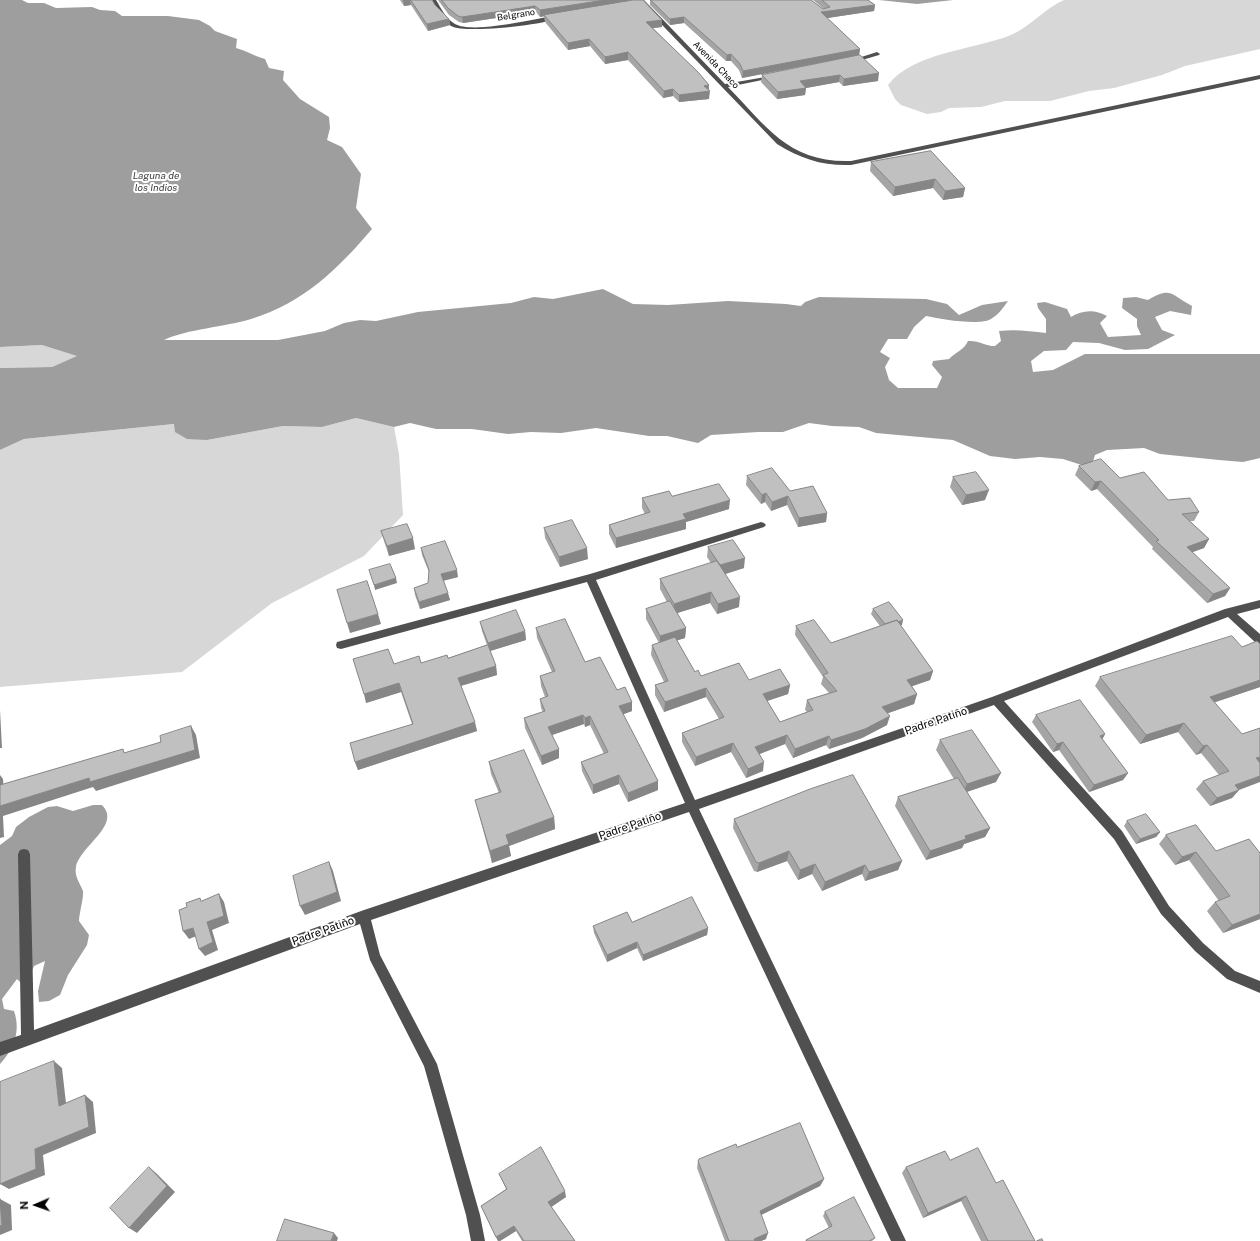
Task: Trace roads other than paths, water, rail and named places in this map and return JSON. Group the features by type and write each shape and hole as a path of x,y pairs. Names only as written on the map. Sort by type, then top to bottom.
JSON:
{"street":[{"name":"Belgrano","path":"433,0 452,25 455,27 470,29 491,28 567,15"},
{"name":"Avenida Chaco","path":"642,2 778,143 790,150 830,164 851,163 1260,77"},
{"path":"844,63 877,54"},
{"path":"724,86 784,74"},
{"path":"341,645 590,578 761,525"},
{"path":"590,578 692,806 899,1241"},
{"name":"Padre Patiño","path":"0,1049 364,916 692,806 996,700 1229,612 1260,604"},
{"path":"1229,612 1260,640"},
{"path":"996,700 1118,835 1165,910 1199,947 1231,975 1260,987"},
{"path":"24,854 28,1039"},
{"path":"364,916 374,956 430,1064 473,1215 478,1241"}],"water":[{"name":"Laguna de los Indios","path":"0,0 22,0 28,3 44,3 56,8 92,7 100,10 115,11 122,16 168,16 199,20 210,26 215,31 237,39 236,48 265,59 269,68 284,71 283,80 300,99 329,117 330,128 327,140 342,147 361,174 356,208 372,229 346,258 318,283 287,304 270,312 241,322 184,333 164,340 278,340 325,331 344,323 360,320 376,321 418,312 511,303 534,297 553,299 603,289 633,304 668,305 728,301 801,306 805,302 819,297 926,299 947,304 959,315 982,305 1008,301 996,315 985,321 969,322 926,316 914,327 907,339 888,339 880,352 890,358 885,367 889,380 898,388 937,388 942,377 932,365 933,361 949,359 962,349 968,341 975,341 995,346 1001,341 999,331 1017,330 1046,333 1046,319 1038,308 1037,303 1045,302 1067,309 1071,317 1089,311 1098,312 1107,316 1100,323 1108,337 1141,335 1137,326 1137,319 1122,308 1123,298 1136,297 1148,300 1162,293 1166,293 1175,296 1192,306 1191,315 1170,311 1155,317 1162,330 1175,335 1148,349 1125,350 1099,343 1073,342 1066,350 1044,351 1031,361 1033,372 1053,370 1085,354 1260,354 1260,458 1243,462 1160,454 1144,448 1107,450 1095,455 1091,468 1063,459 1040,457 1015,459 990,456 953,440 876,433 859,427 809,423 783,432 711,435 698,443 667,436 649,436 596,428 561,433 531,432 508,434 472,429 436,429 410,423 394,427 356,418 322,427 283,426 207,440 187,439 175,432 174,424 24,439 0,450 0,368 52,367 77,356 42,345 0,347"},
{"path":"879,0 953,0 917,4"},
{"path":"93,805 102,805 107,813 107,820 104,828 79,859 76,867 77,876 83,891 79,921 89,935 87,945 68,975 60,995 49,1001 39,1002 38,991 45,961 34,966 25,987 17,979 2,999 4,1009 14,1011 17,1026 15,1039 12,1046 0,1064 0,845 12,836 16,827 29,817 48,807 57,806 73,811"}]}
